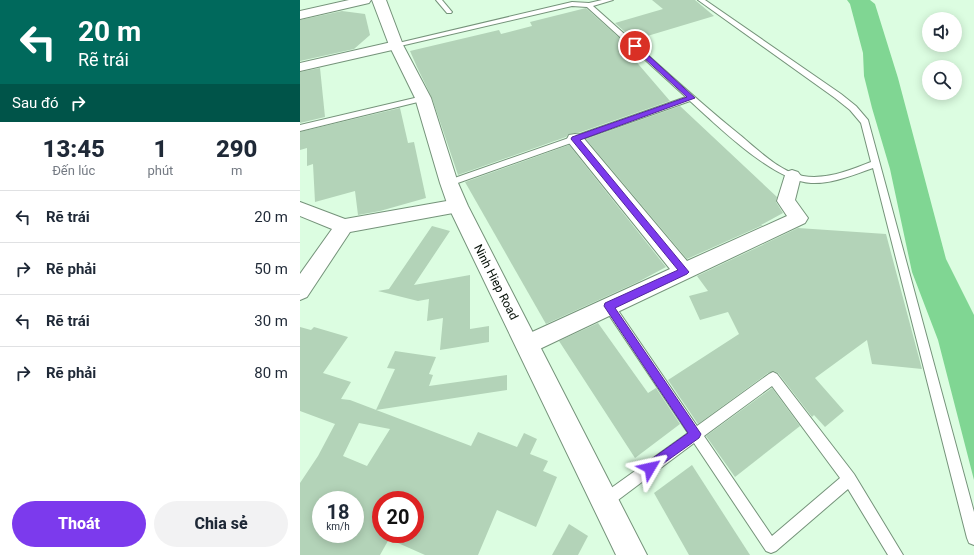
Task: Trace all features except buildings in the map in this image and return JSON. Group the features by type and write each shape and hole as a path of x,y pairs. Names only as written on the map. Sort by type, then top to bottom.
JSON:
{"main road":[{"name":"Ninh Hiep Road","path":"379,0 396,45 423,98 449,183 458,206 632,555"}],"street":[{"path":"300,15 365,0"},
{"path":"300,67 396,45"},
{"path":"575,139 684,272"},
{"path":"527,345 799,218 786,201 792,176"},
{"path":"300,209 344,226 458,206"},
{"path":"300,291 344,226"}],"lane":[{"path":"439,0 449,12"},
{"path":"396,45 572,4 589,4 610,0"},
{"path":"701,0 853,108 864,122 974,538"},
{"path":"589,4 720,124 763,158 792,176 804,180 817,180 836,177 876,164"},
{"path":"300,128 423,98"},
{"path":"449,183 692,98"},
{"path":"609,306 771,546 849,479"},
{"path":"605,500 773,378 849,479 896,555"}],"shaded area":[{"path":"847,0 870,0 875,4 898,78 946,259 974,315 974,480 938,340 912,272 890,169 864,76 863,53 850,4"}],"route":[{"path":"635,46 692,98 575,139 684,272 609,306 696,434 650,468"}]}
